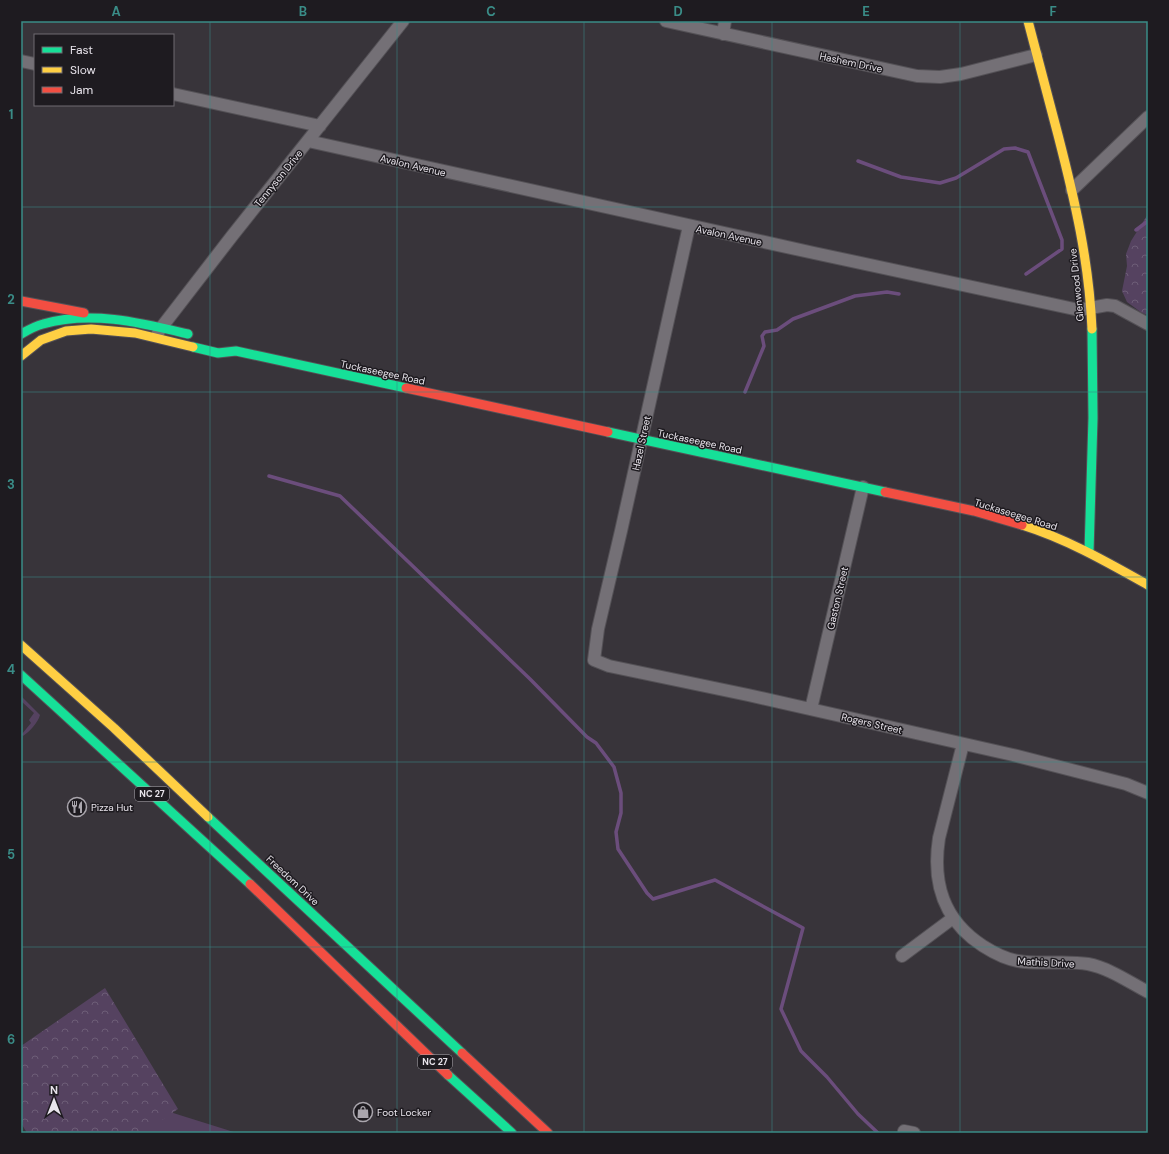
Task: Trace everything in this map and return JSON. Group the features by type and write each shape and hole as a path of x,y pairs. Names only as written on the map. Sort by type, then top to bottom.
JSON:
{"main road":[{"name":"Glenwood Drive","path":"1028,21 1072,190 1089,282 1093,394 1089,552"},
{"path":"21,301 117,319"},
{"name":"Tuckaseegee Road","path":"21,333 45,323 68,319 117,319 218,353 236,352 974,511 1011,521 1052,536 1089,552 1148,585"},
{"name":"Tuckaseegee Road","path":"21,355 41,340 66,331 91,329 195,336"},
{"path":"21,333 23,346 21,355"},
{"name":"Tuckaseegee Road","path":"222,343 236,352"},
{"name":"Freedom Drive","path":"21,645 114,728 367,981 458,1084 512,1133"},
{"name":"Freedom Drive","path":"21,675 234,869 548,1133"},
{"path":"59,710 63,706 71,704 97,721 114,728"}],"street":[{"name":"Tennyson Drive","path":"159,333 232,236 403,21"},
{"name":"Hashem Drive","path":"666,21 917,76 940,77 961,74 1036,55"},
{"path":"723,34 725,21"},
{"path":"21,61 34,64"},
{"path":"174,94 320,126"},
{"path":"1072,190 1148,117"},
{"name":"Avalon Avenue","path":"308,141 689,226 1080,310 1107,305 1115,306 1148,324"},
{"name":"Hazel Street","path":"594,660 598,629 689,226"},
{"name":"Gaston Street","path":"811,709 863,487"},
{"name":"Rogers Street","path":"594,660 609,666 722,689 963,744 1126,784 1148,793"},
{"name":"Mathis Drive","path":"963,744 939,838 937,868 942,895 958,926 971,938 994,953 1005,958 1027,962 1088,964 1102,968 1148,992"},
{"path":"902,956 953,918"}],"green space":[{"path":"1148,214 1148,315 1142,313 1127,302 1122,291 1127,266 1126,254 1131,241"},
{"path":"21,696 40,715 33,727 23,736 22,734 31,723 29,720 34,713 21,701"},
{"path":"105,988 178,1109 143,1133 27,1133 21,1123 21,1046"},
{"path":"170,1112 237,1133 137,1133"}],"waterway":[{"path":"858,161 901,177 940,183 956,178 1004,149 1015,148 1028,152 1062,240 1062,249 1026,274"},
{"path":"1136,230 1148,221"},
{"path":"745,392 764,346 762,336 765,332 777,330 793,319 855,296 887,292 899,294"},
{"path":"269,476 340,496 530,679 587,737 596,743 614,767 621,793 621,813 616,832 618,849 647,893 653,899 715,880 803,928 781,1009 801,1051 827,1077 858,1114 878,1133"}],"traffic: fast":[{"path":"21,334 43,324 79,318 98,318 135,322 188,334"},
{"path":"1089,552 1093,418 1092,329"},
{"path":"193,347 218,353 236,351 406,388"},
{"path":"608,432 885,492"},
{"path":"21,675 250,884"},
{"path":"208,817 462,1053"},
{"path":"448,1075 512,1133"}],"traffic: slow":[{"path":"1028,21 1058,135 1080,231 1088,279 1092,329"},
{"path":"21,356 41,340 66,331 91,329 135,333 193,347"},
{"path":"1022,525 1071,544 1148,585"},
{"path":"21,645 114,728 208,817"}],"traffic: jam":[{"path":"21,301 84,313"},
{"path":"406,388 608,432"},
{"path":"885,492 974,511 1022,525"},
{"path":"250,884 448,1075"},
{"path":"462,1053 548,1133"}],"place":[{"name":"Pizza Hut","path":"77,807"},
{"name":"Foot Locker","path":"363,1112"}]}
